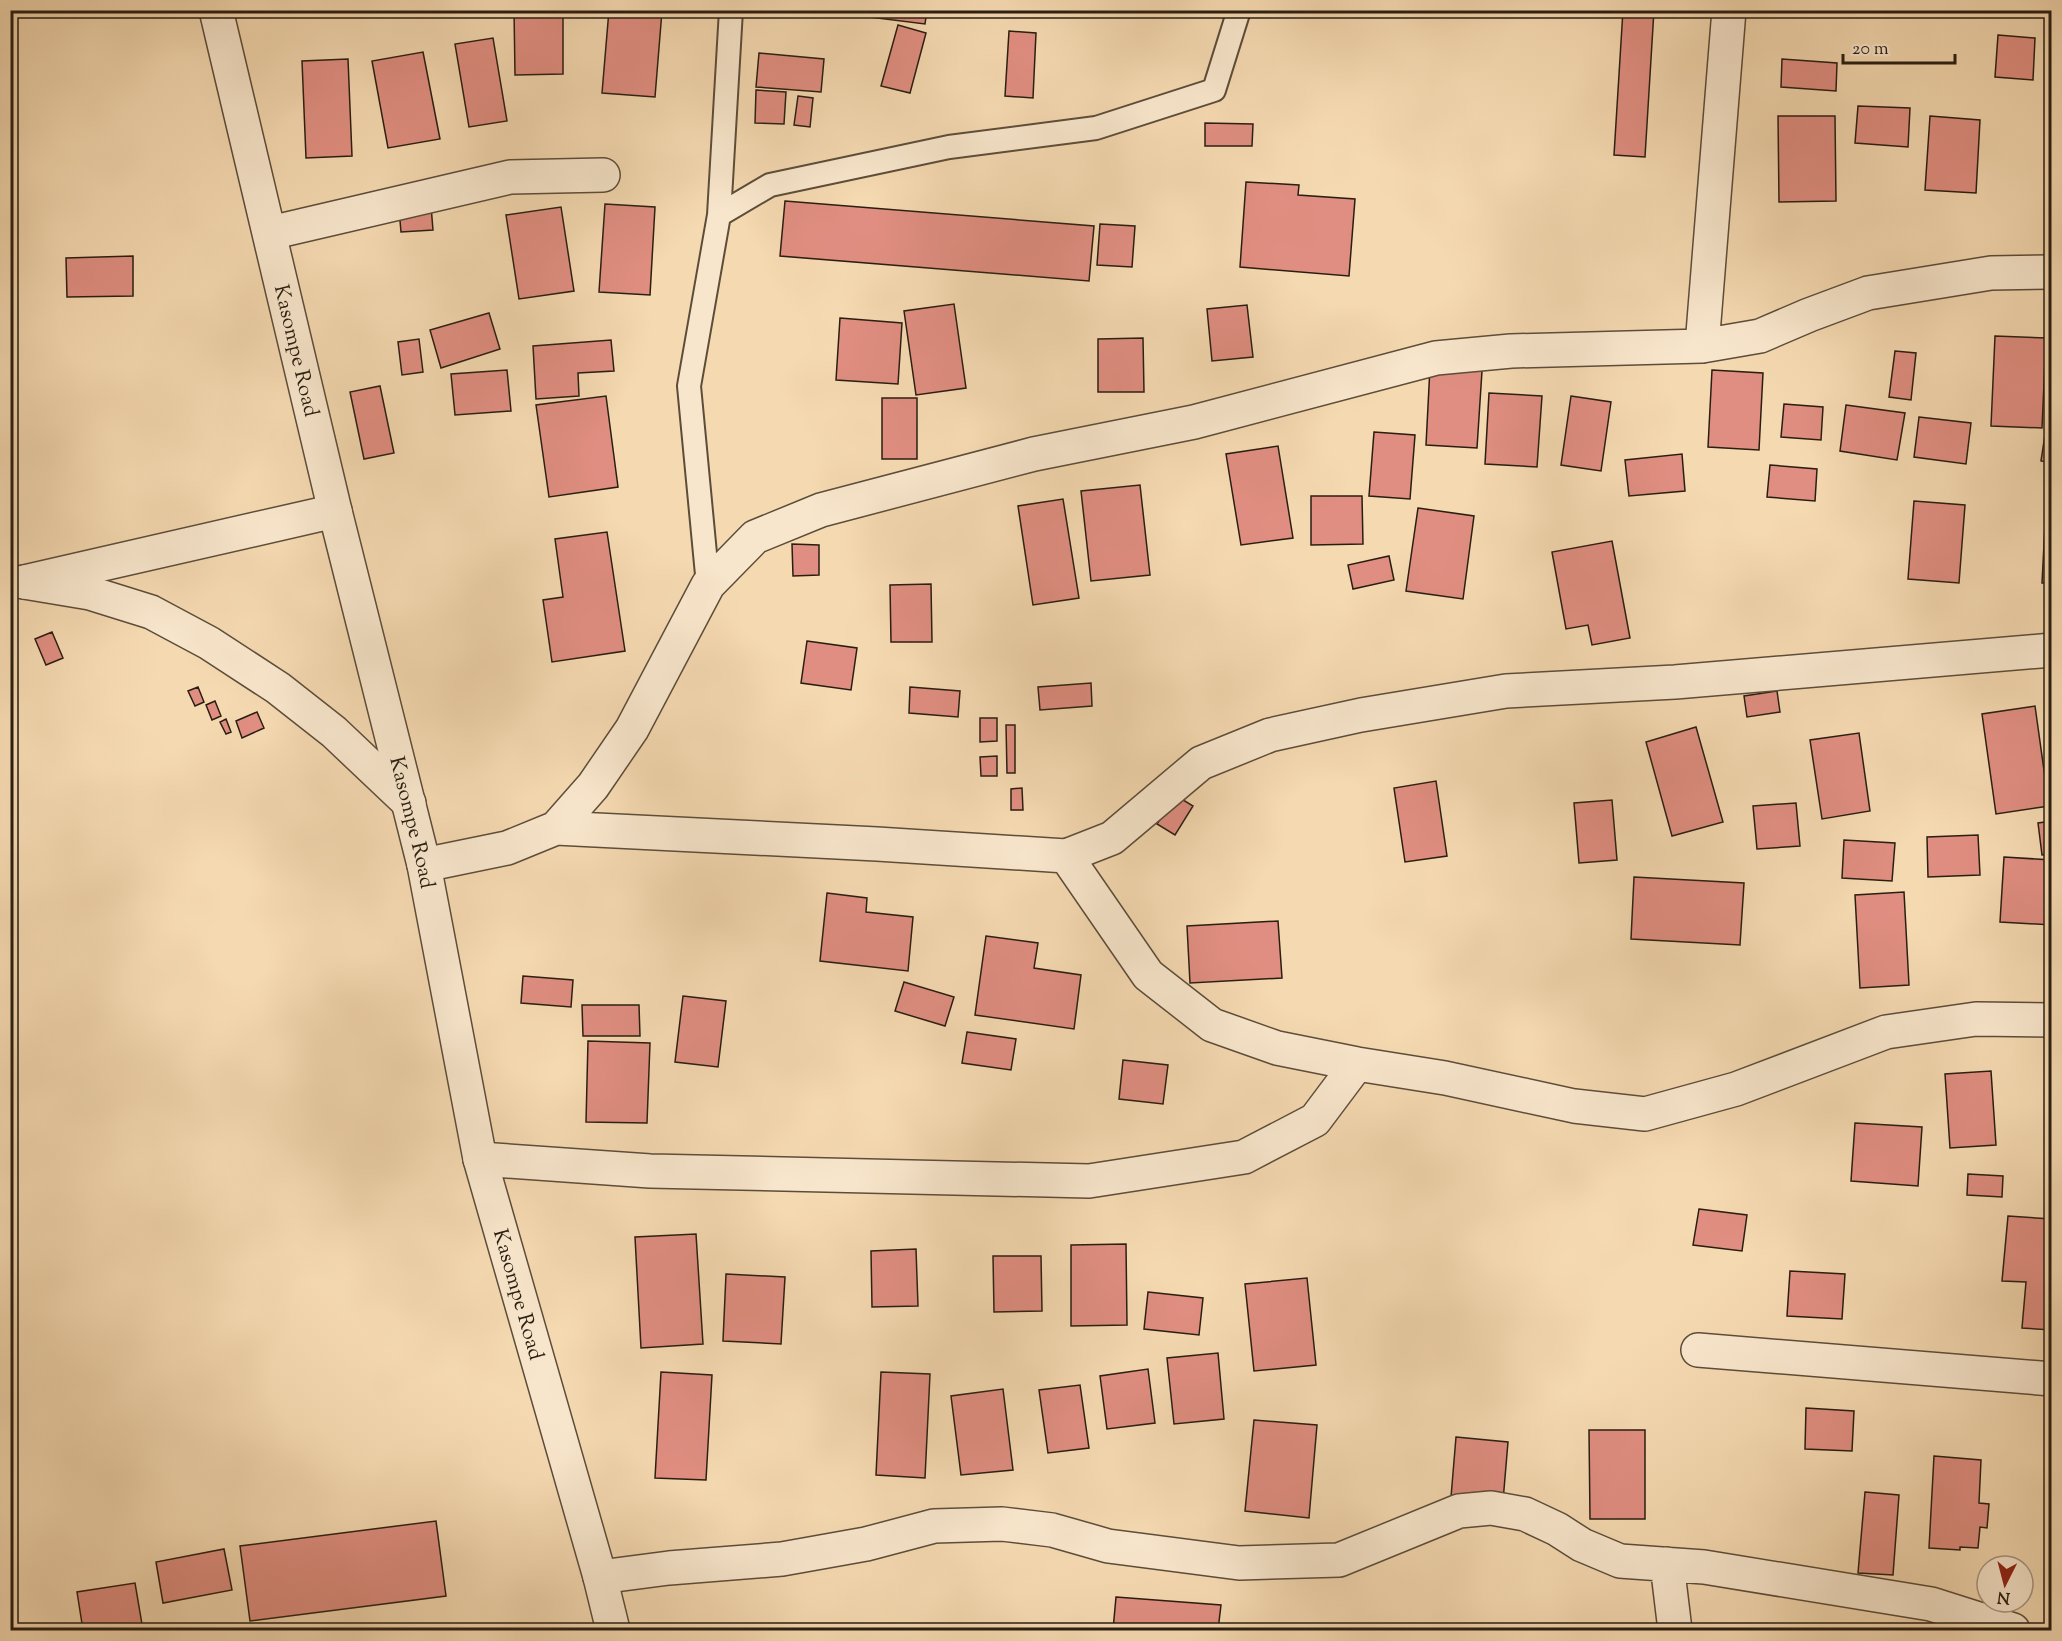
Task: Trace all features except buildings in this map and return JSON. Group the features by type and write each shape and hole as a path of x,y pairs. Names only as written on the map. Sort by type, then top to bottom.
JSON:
{"street":[{"name":"Kasompe Road","path":"216,10 335,511 424,865 480,1159 600,1577 613,1630"},
{"path":"1702,346 1729,10"},
{"path":"270,233 510,177 603,175"},
{"path":"556,828 593,786 632,729 708,585 755,537 821,510 1034,454 1194,422 1436,358 1511,351 1702,346 1760,336 1868,293 1991,273 2052,272"},
{"path":"17,584 335,511"},
{"path":"17,584 90,593 151,612 209,643 278,688 334,732 409,803"},
{"path":"424,865 507,848 556,828 1066,856 1112,838 1201,763 1270,735 1361,715 1506,691 1675,682 2052,650"},
{"path":"1066,856 1148,975 1212,1024 1277,1048 1445,1078 1574,1106 1645,1114 1736,1089 1886,1032 1976,1018 2052,1020"},
{"path":"480,1159 650,1171 1089,1181 1244,1156 1315,1120 1357,1064"},
{"path":"1698,1350 2052,1379"},
{"path":"600,1577 669,1568 782,1559 866,1544 934,1526 1002,1524 1052,1530 1108,1546 1239,1563 1339,1560 1459,1511 1491,1508 1525,1514 1557,1529 1582,1545 1620,1561 1704,1566 1931,1604 2013,1630"},
{"path":"1667,1564 1675,1630"}],"lane":[{"path":"708,585 689,386 719,215 730,10"},
{"path":"719,215 771,185 949,147 1096,129 1214,90 1239,10"}]}
